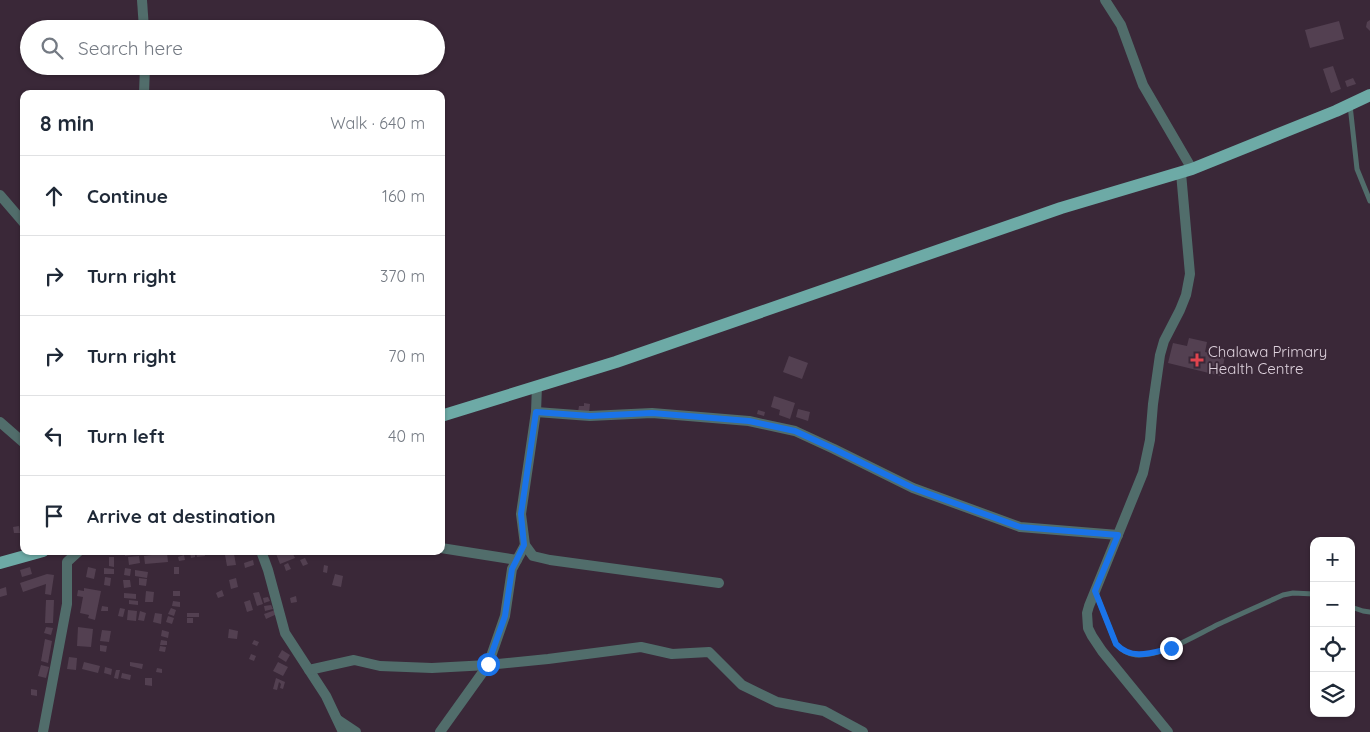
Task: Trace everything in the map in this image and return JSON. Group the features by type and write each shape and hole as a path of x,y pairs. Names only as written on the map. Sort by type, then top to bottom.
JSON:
{"main road":[{"path":"445,415 616,362 1061,208 1186,171 1370,95"},
{"path":"0,563 29,555"}],"street":[{"path":"142,0 143,20"},
{"path":"1105,0 1121,24 1143,86 1186,171 1190,274 1186,295 1164,341 1160,355 1150,440 1143,473 1089,606 1087,614 1088,628 1102,651 1168,732"},
{"path":"144,90 145,75"},
{"path":"0,195 20,218"},
{"path":"440,732 488,664 505,616 512,569 524,545 521,514 536,412 537,386"},
{"path":"536,412 590,416 652,413 749,421 795,431 913,488 1020,527 1118,535"},
{"path":"0,422 20,440"},
{"path":"524,545 533,556 550,560 719,584"},
{"path":"445,549 517,560"},
{"path":"42,732 65,619 67,562 75,555"},
{"path":"262,555 271,579 285,633 326,696 343,732"},
{"path":"309,670 354,660 380,666 432,668 548,659 641,647 672,654 709,652 742,685 778,702 824,711 863,732"},
{"path":"337,720 356,732"}],"lane":[{"path":"1350,104 1357,169 1370,201"},
{"path":"1095,591 1116,644 1121,650 1137,655 1171,648 1283,595 1303,592 1310,593"},
{"path":"1355,608 1370,612"}],"building":[{"path":"1370,20 1370,31 1366,27 1367,22"},
{"path":"1339,21 1344,39 1310,48 1305,30"},
{"path":"1333,66 1341,89 1331,93 1323,69"},
{"path":"1353,78 1356,84 1347,87 1345,81"},
{"name":"Chalawa Primary Health Centre","path":"1189,338 1207,342 1205,352 1225,356 1221,376 1168,363 1173,343 1187,346"},
{"path":"789,356 808,363 802,379 783,372"},
{"path":"774,396 795,403 790,419 779,415 780,410 771,407"},
{"path":"584,403 590,404 589,413 578,412 579,406 584,406"},
{"path":"798,409 810,412 808,421 796,417"},
{"path":"758,410 765,412 764,416 757,414"},
{"path":"19,526 20,533 14,533 13,527"},
{"path":"167,555 168,562 145,564 144,556"},
{"path":"184,555 185,560 179,561 178,557"},
{"path":"225,555 234,555 236,565 227,566"},
{"path":"277,555 294,555 295,558 280,564"},
{"path":"139,556 140,563 129,565 128,557"},
{"path":"109,557 114,557 114,567 109,566"},
{"path":"305,558 308,564 303,566 300,560"},
{"path":"253,560 254,565 245,568 244,563"},
{"path":"288,563 291,569 286,571 284,565"},
{"path":"324,565 328,566 327,573 323,572"},
{"path":"30,567 32,574 22,577 20,570"},
{"path":"88,567 96,569 94,579 86,577"},
{"path":"174,567 179,567 179,574 174,574"},
{"path":"104,568 114,569 114,574 104,574"},
{"path":"125,568 131,569 130,576 124,575"},
{"path":"135,570 148,572 147,578 135,576"},
{"path":"47,574 54,575 51,595 45,594 46,584 23,592 20,583"},
{"path":"335,574 343,576 341,587 332,585"},
{"path":"105,577 111,578 110,586 104,585"},
{"path":"139,578 147,579 146,586 139,585"},
{"path":"236,578 238,587 231,589 229,580"},
{"path":"123,580 130,580 131,587 124,588"},
{"path":"6,587 7,595 0,597 0,589"},
{"path":"84,588 101,591 95,620 88,618 89,615 80,613 83,597 77,596 78,590 84,591"},
{"path":"222,590 224,596 218,598 216,593"},
{"path":"146,591 154,592 153,602 145,602"},
{"path":"173,591 180,591 180,596 173,596"},
{"path":"259,592 263,604 257,606 253,593"},
{"path":"124,593 136,594 136,599 124,598"},
{"path":"296,596 297,602 291,603 290,598"},
{"path":"268,597 270,601 264,603 263,598"},
{"path":"46,600 54,600 53,623 45,623"},
{"path":"129,600 138,601 138,605 129,604"},
{"path":"250,600 253,610 247,612 244,602"},
{"path":"173,601 180,602 180,607 172,606"},
{"path":"271,605 273,609 265,611 264,606"},
{"path":"102,606 108,607 108,611 101,611"},
{"path":"120,608 125,609 123,617 118,616"},
{"path":"171,608 176,610 174,616 168,614"},
{"path":"128,610 137,611 136,621 127,620"},
{"path":"275,610 277,614 266,619 264,614"},
{"path":"140,611 146,613 144,621 138,620"},
{"path":"155,613 162,614 161,624 153,622"},
{"path":"187,613 199,613 199,617 187,617"},
{"path":"168,616 174,618 172,624 166,622"},
{"path":"187,618 193,618 193,623 187,623"},
{"path":"46,627 53,628 51,635 44,633"},
{"path":"78,627 93,629 91,647 77,646"},
{"path":"229,629 238,631 237,639 228,638"},
{"path":"102,630 111,631 109,642 100,641"},
{"path":"162,630 169,632 168,638 161,636"},
{"path":"45,639 52,641 48,663 41,661"},
{"path":"161,640 167,641 167,645 160,645"},
{"path":"254,640 259,642 257,646 252,644"},
{"path":"100,645 107,646 106,652 100,651"},
{"path":"160,646 166,647 165,652 159,651"},
{"path":"282,650 290,655 286,662 278,657"},
{"path":"251,654 256,656 254,661 249,659"},
{"path":"69,657 77,658 76,670 67,669"},
{"path":"84,662 100,666 98,673 82,669"},
{"path":"130,662 143,664 142,669 130,666"},
{"path":"278,662 288,667 283,676 273,671"},
{"path":"41,665 49,667 46,678 38,676"},
{"path":"105,667 112,669 111,675 104,673"},
{"path":"157,668 162,669 162,673 156,672"},
{"path":"116,670 120,670 118,679 114,678"},
{"path":"122,673 131,675 130,680 121,678"},
{"path":"145,678 152,678 152,686 145,685"},
{"path":"276,678 285,682 283,689 280,688 281,684 279,682 277,690 273,689"},
{"path":"31,689 37,690 37,696 31,695"}],"place":[{"name":"Chalawa Primary Health Centre","path":"1197,360"}],"route":[{"path":"488,664 505,616 512,569 524,545 521,514 536,412 590,416 652,413 749,421 795,431 913,488 1020,527 1118,535 1095,591 1116,644 1121,650 1137,655 1171,648"}]}
